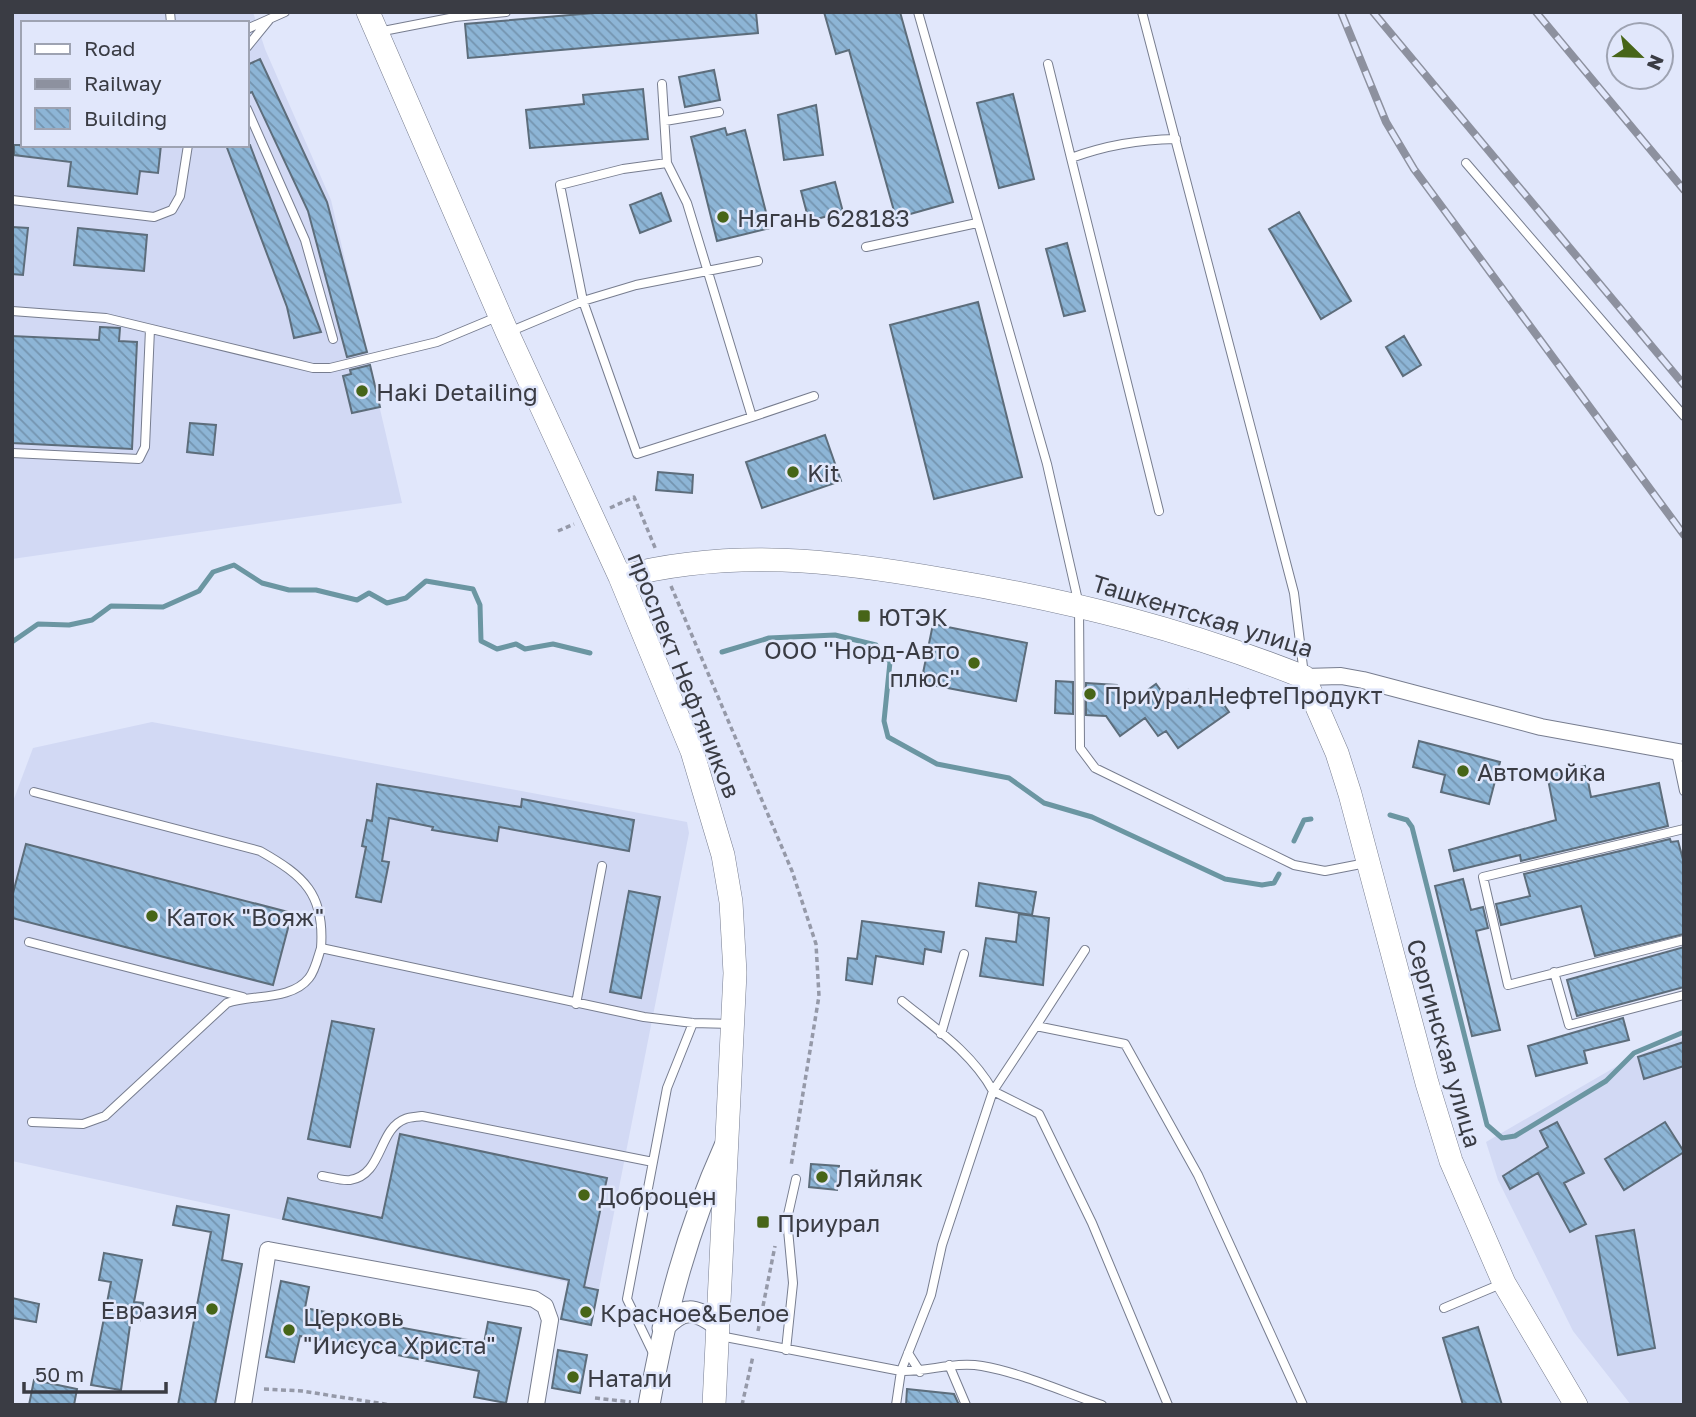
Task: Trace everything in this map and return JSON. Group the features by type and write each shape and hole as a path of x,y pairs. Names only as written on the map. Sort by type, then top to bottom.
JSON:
{"main road":[{"name":"проспект Нефтяников","path":"372,22 504,324 620,577 692,751 715,824 731,902 734,1024 714,1405"},
{"name":"Ташкентская улица","path":"620,577 694,561 752,558 894,571 1079,605 1188,634 1304,677"},
{"name":"Сергинская улица","path":"1304,677 1337,753 1451,1161 1504,1283 1576,1405"}],"street":[{"name":"Ташкентская улица","path":"1304,677 1341,676 1363,680 1541,727 1680,753"},
{"path":"649,1404 663,1328 696,1211 727,1141"},
{"path":"243,1405 244,1385 268,1250 534,1299 545,1306 550,1320 536,1405"},
{"path":"663,1328 676,1315 691,1311 704,1315 717,1330"}],"lane":[{"path":"248,29 285,12"},
{"path":"372,22 442,19 506,12"},
{"path":"918,12 1047,464 1079,605 1080,748 1095,768 1294,865 1325,871 1368,863"},
{"path":"1142,12 1294,593 1304,677"},
{"path":"248,46 271,18"},
{"path":"1048,64 1158,511"},
{"path":"662,84 667,163 687,203 705,270 752,417"},
{"path":"248,111 305,240 333,339"},
{"path":"665,121 719,112"},
{"path":"1072,158 1104,146 1137,140 1176,139"},
{"path":"12,200 154,217 172,210 180,196 188,147"},
{"path":"667,163 623,169 560,185 583,301 638,454 814,396"},
{"path":"1466,163 1684,416"},
{"path":"866,247 977,223"},
{"path":"12,311 106,318 313,368 330,368 504,324 636,285 758,261"},
{"path":"12,453 139,459 145,447 150,329"},
{"path":"1680,753 1684,791"},
{"path":"32,1122 83,1125 106,1116 227,1003 243,997 278,994 299,988 310,978 321,948 323,925 312,891 293,870 260,851 34,792"},
{"path":"1684,829 1483,877 1508,985 1684,940"},
{"path":"576,1004 602,866"},
{"path":"29,942 243,997"},
{"path":"321,948 576,1004 693,1023 734,1024"},
{"path":"896,1405 901,1371 931,1295 942,1245 993,1091 1085,950"},
{"path":"941,1034 964,954"},
{"path":"1554,972 1569,1025 1684,995"},
{"path":"902,1000 982,1071 993,1091 1039,1114 1092,1223 1168,1405"},
{"path":"657,1361 627,1299 667,1088 693,1023"},
{"path":"1036,1026 1125,1044 1198,1175 1303,1405"},
{"path":"322,1175 349,1180 359,1177 370,1169 395,1125 404,1119 422,1116 653,1162"},
{"path":"786,1350 793,1283 788,1219 796,1179"},
{"path":"1444,1308 1504,1283"},
{"path":"717,1330 786,1350 901,1371 920,1372 949,1365 981,1366 1101,1405"},
{"path":"908,1353 920,1372"},
{"path":"949,1365 966,1405"}],"path":[{"path":"244,1385 391,1405"},
{"path":"595,1398 649,1404"}],"shaded area":[{"path":"12,12 253,12 265,49 331,200 402,503 12,559"},
{"path":"152,722 687,822 689,833 599,1289 12,1161 12,804 33,748"},
{"path":"1684,1037 1684,1405 1631,1405 1573,1331 1498,1180 1486,1142 1631,1058"}],"building":[{"path":"606,12 756,12 758,33 468,58 465,24"},
{"path":"824,12 900,12 953,202 896,218 849,50 836,54"},
{"path":"260,59 327,202 367,352 347,357 308,211 252,92 248,94 248,65"},
{"path":"714,70 720,100 685,107 679,77"},
{"path":"643,89 648,139 530,148 526,110 584,104 583,95"},
{"path":"1013,94 1034,179 999,188 977,103"},
{"path":"816,105 823,155 784,160 778,115"},
{"path":"725,128 727,135 745,130 770,228 717,241 691,137"},
{"path":"14,145 161,147 158,173 140,171 137,194 68,186 71,162 14,155"},
{"path":"250,145 321,332 294,338 287,307 227,147"},
{"path":"835,182 843,212 809,221 801,191"},
{"path":"661,193 671,221 640,233 630,205"},
{"path":"1299,212 1351,301 1321,319 1269,229"},
{"path":"12,227 28,228 23,275 12,274"},
{"path":"78,228 147,235 144,271 74,265"},
{"path":"1067,243 1085,311 1064,316 1046,249"},
{"path":"978,302 1022,477 934,499 890,325"},
{"path":"100,327 120,328 119,341 137,342 132,449 12,443 12,336 99,340"},
{"path":"1404,336 1421,365 1403,376 1386,347"},
{"name":"Haki Detailing","path":"370,365 380,407 352,413 343,376 351,374 350,370"},
{"path":"190,423 216,425 213,455 187,452"},
{"name":"Kit","path":"825,435 841,481 762,508 746,462"},
{"path":"658,472 693,475 692,493 656,490"},
{"name":"ООО ''Норд-Авто плюс''","path":"933,624 1027,643 1016,701 921,683"},
{"path":"1056,681 1073,682 1073,714 1055,713"},
{"path":"1086,683 1117,685 1130,703 1156,684 1170,703 1188,690 1200,707 1217,695 1229,712 1178,748 1166,731 1158,736 1145,718 1120,736 1106,716 1086,715"},
{"name":"Автомойка","path":"1419,741 1500,762 1489,804 1441,792 1445,775 1413,767"},
{"path":"1585,766 1591,797 1659,783 1668,826 1521,861 1520,855 1454,871 1449,850 1556,820 1547,774"},
{"path":"377,784 521,807 522,799 634,820 629,851 499,827 497,841 432,830 433,827 389,818 382,861 389,862 381,902 356,897 366,847 362,846 367,820 372,821"},
{"path":"1670,839 1671,842 1678,841 1684,863 1684,934 1595,956 1581,906 1501,925 1496,904 1530,896 1524,874"},
{"name":"Каток \"Вояж\"","path":"26,844 292,913 273,985 12,918 12,897"},
{"path":"1463,879 1471,910 1483,907 1488,928 1476,931 1500,1030 1472,1036 1435,886"},
{"path":"979,883 1036,892 1032,915 976,906"},
{"path":"629,891 660,897 641,998 610,992"},
{"path":"1019,914 1049,918 1043,985 980,976 986,938 1016,942"},
{"path":"862,921 944,932 941,952 925,949 923,964 876,956 872,984 846,980 848,958 857,959"},
{"path":"1684,947 1684,987 1577,1016 1567,980"},
{"path":"1623,1018 1629,1040 1584,1051 1587,1063 1536,1076 1528,1046"},
{"path":"332,1021 374,1029 350,1147 308,1139"},
{"path":"1684,1042 1684,1066 1644,1079 1638,1057"},
{"path":"1557,1122 1584,1173 1564,1183 1586,1224 1570,1232 1538,1173 1510,1189 1503,1176 1548,1147 1540,1131"},
{"path":"1665,1122 1684,1152 1624,1190 1605,1159"},
{"path":"400,1134 607,1178 584,1287 598,1290 591,1325 561,1319 569,1280 283,1219 288,1198 382,1218"},
{"path":"811,1164 839,1166 837,1190 809,1187"},
{"path":"177,1206 229,1215 222,1260 242,1264 215,1405 178,1405 211,1232 173,1225"},
{"path":"1634,1230 1655,1348 1618,1355 1596,1236"},
{"path":"104,1253 142,1260 134,1302 143,1303 140,1320 131,1318 121,1390 91,1385 111,1282 99,1280"},
{"path":"281,1281 309,1287 305,1308 378,1322 380,1312 400,1316 398,1327 484,1343 488,1322 521,1328 506,1403 474,1397 479,1371 300,1336 294,1362 266,1357"},
{"path":"12,1298 39,1304 36,1322 12,1318"},
{"path":"1478,1327 1502,1405 1463,1405 1443,1338"},
{"path":"558,1350 587,1355 580,1393 552,1388"},
{"path":"34,1380 77,1389 74,1405 29,1405"},
{"path":"907,1389 954,1394 959,1405 906,1405"}],"waterway":[{"path":"12,642 38,624 69,625 92,620 111,606 163,607 199,591 213,572 234,565 262,583 289,590 316,590 357,600 369,593 387,603 406,598 426,581 473,589 480,605 481,641 497,649 516,644 525,649 553,644 590,653"},
{"path":"722,652 769,638 835,635 876,645 890,662 884,721 888,737 937,764 1009,778 1044,803 1092,817 1225,879 1262,885 1274,883 1279,874"},
{"path":"1390,815 1407,820 1412,827 1487,1125 1502,1138 1515,1136 1606,1081 1634,1053 1684,1032"},
{"path":"1294,841 1304,820 1311,819"}],"railway":[{"path":"1341,12 1386,122 1414,169 1684,535"},
{"path":"1373,12 1684,385"},
{"path":"1536,12 1684,190"}],"place":[{"name":"Нягань 628183","path":"723,217"},
{"name":"Haki Detailing","path":"362,391"},
{"name":"Kit","path":"793,472"},
{"name":"ЮТЭК","path":"864,616"},
{"name":"ООО ''Норд-Авто плюс''","path":"974,663"},
{"name":"ПриуралНефтеПродукт","path":"1090,694"},
{"name":"Автомойка","path":"1463,771"},
{"name":"Каток \"Вояж\"","path":"152,916"},
{"name":"Ляйляк","path":"822,1177"},
{"name":"Доброцен","path":"584,1195"},
{"name":"Приурал","path":"763,1222"},
{"name":"Евразия","path":"212,1309"},
{"name":"Красное&Белое","path":"586,1312"},
{"name":"Церковь \"Иисуса Христа\"","path":"289,1330"},
{"name":"Натали","path":"573,1377"}]}
